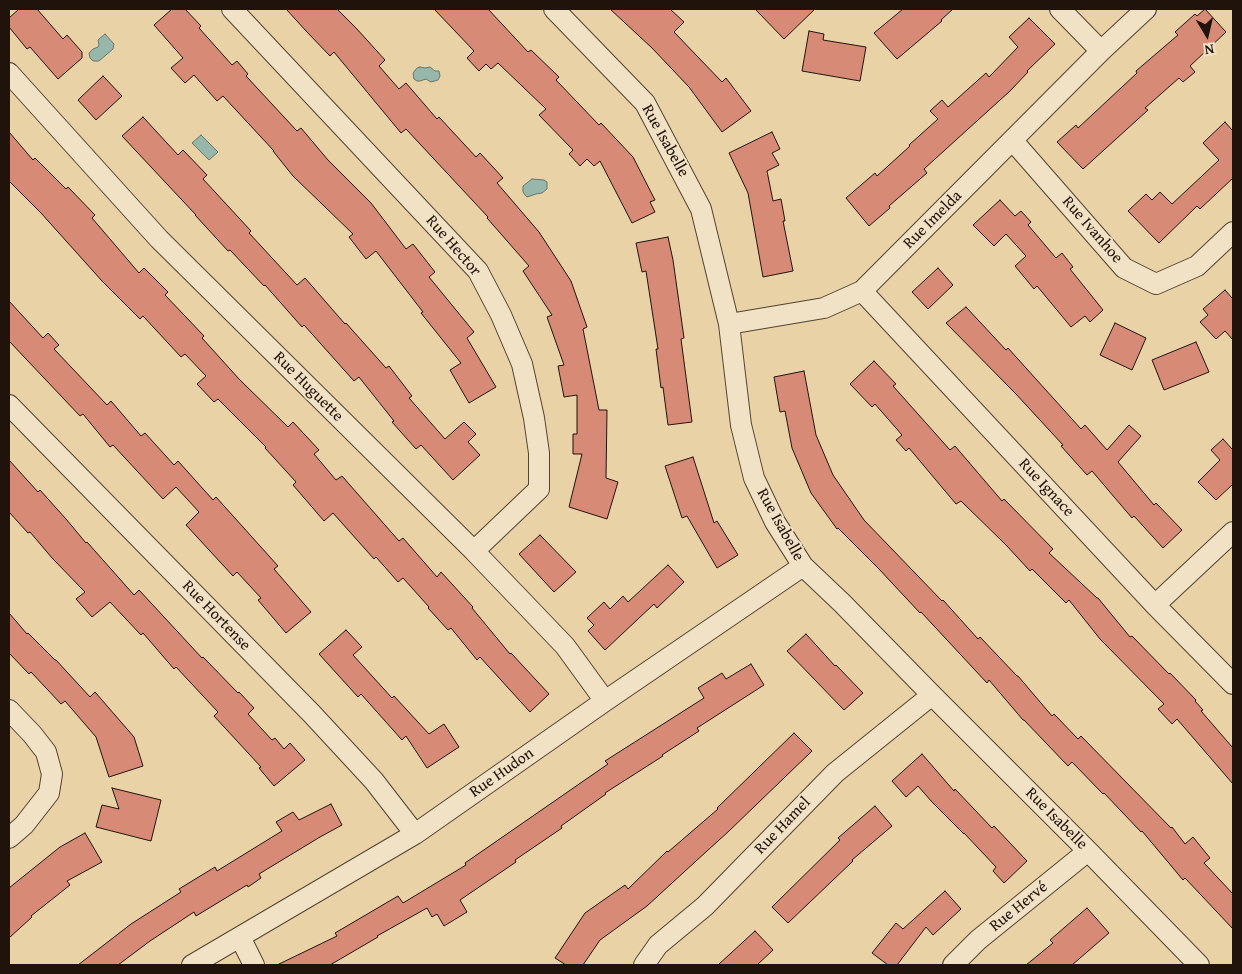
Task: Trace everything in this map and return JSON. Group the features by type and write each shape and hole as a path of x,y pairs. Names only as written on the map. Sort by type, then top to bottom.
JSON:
{"street":[{"name":"Rue Hector","path":"232,9 478,270 501,315 522,364 534,418 539,453 539,488 474,551"},
{"name":"Rue Isabelle","path":"554,9 645,103 701,208 729,324 741,425 754,478 775,522 803,566 1088,851 1198,965"},
{"path":"1060,9 1101,51"},
{"name":"Rue Imelda","path":"729,324 824,308 862,291 1101,51 1146,9"},
{"name":"Rue Huguette","path":"9,73 159,239 474,551 565,646 605,701"},
{"name":"Rue Ivanhoe","path":"1013,141 1124,268 1156,284 1197,266 1233,232"},
{"name":"Rue Ignace","path":"862,291 1155,605 1233,684"},
{"name":"Rue Hortense","path":"9,405 312,714 374,781 415,834"},
{"path":"1155,605 1233,532"},
{"name":"Rue Hudon","path":"192,965 415,834 803,566"},
{"name":"Rue Hamel","path":"644,965 658,945 705,906 835,773 932,695"},
{"path":"9,710 46,752 52,774 49,792 24,825 9,838"},
{"name":"Rue Hervé","path":"954,965 978,940 1088,851"},
{"path":"240,936 254,965"}],"shaded area":[{"path":"105,34 114,44 113,49 99,61 93,61 89,53 98,47 98,40"},
{"path":"420,67 430,67 435,71 439,71 440,76 438,80 431,82 426,79 417,81 414,79 413,73"},
{"path":"201,135 218,152 209,160 192,143"},
{"path":"532,179 547,182 547,189 542,193 527,197 523,192 523,186"}],"building":[{"path":"19,9 37,9 63,39 67,35 82,52 82,58 58,79 30,47 27,49 9,27 9,18"},
{"path":"172,9 185,9 232,65 237,61 248,74 246,76 297,131 301,128 328,160 371,203 406,249 413,244 435,272 429,277 474,332 467,338 496,387 469,403 450,370 461,363 421,313 423,312 376,251 366,259 349,237 353,234 293,176 274,151 223,96 217,101 194,75 185,83 171,68 183,58 154,25"},
{"path":"286,9 337,9 385,60 379,66 399,89 406,83 437,119 439,117 476,157 480,153 503,178 497,183 539,232 571,281 587,327 583,329 599,410 607,410 606,478 618,482 607,519 569,507 582,454 573,454 573,434 577,434 577,395 564,397 558,366 564,365 547,317 552,315 523,271 529,266 488,217 406,129 401,133 334,52 330,56"},
{"path":"434,9 488,9 528,52 531,50 559,77 556,80 633,157 655,200 650,202 655,212 632,223 600,161 594,166 587,159 580,166 569,154 573,150 539,115 546,109 498,63 491,69 486,64 479,71 467,58 474,51"},
{"path":"610,9 670,9 684,22 674,32 722,82 726,78 751,111 722,132 689,87 652,48"},
{"path":"755,9 815,9 784,39"},
{"path":"903,9 953,9 942,21 897,59 874,33"},
{"path":"1205,9 1226,32 1190,66 1195,72 1183,82 1179,78 1145,108 1148,110 1083,169 1057,142 1076,125 1078,128 1137,73 1136,71 1178,35 1175,32 1195,14 1197,16"},
{"path":"1029,18 1055,44 1027,71 1010,91 924,169 927,173 869,226 846,198 875,173 877,176 938,119 930,111 942,100 948,107 986,73 989,77 1018,47 1009,37"},
{"path":"809,31 824,34 823,40 866,47 860,81 802,71"},
{"path":"103,76 122,96 96,120 78,100"},
{"path":"143,117 178,155 183,150 207,175 203,179 297,285 305,278 386,368 389,366 412,396 409,398 445,439 464,422 476,434 468,442 480,455 453,480 421,445 416,449 392,422 394,421 359,377 354,381 304,325 302,327 265,285 230,250 228,251 122,136"},
{"path":"1225,122 1233,131 1233,178 1200,209 1197,206 1159,243 1128,211 1146,194 1152,200 1160,192 1172,204 1219,160 1203,143"},
{"path":"9,132 33,160 35,158 66,189 68,187 95,215 92,218 139,273 144,268 168,292 165,295 204,336 202,338 239,379 288,427 293,422 319,450 314,454 336,480 342,476 399,541 403,538 437,577 441,572 473,607 510,654 549,694 530,712 480,657 477,660 451,628 448,630 403,578 398,582 376,557 374,559 333,513 324,521 293,485 296,482 266,447 218,399 214,402 197,384 206,376 185,354 181,357 143,316 140,319 9,181"},
{"path":"772,132 780,149 772,153 779,165 767,171 773,201 781,199 785,221 783,221 793,271 763,277 748,193 729,153"},
{"path":"1000,200 1015,216 1021,211 1031,222 1028,225 1056,258 1062,253 1073,267 1070,269 1103,310 1090,322 1085,316 1071,327 1037,286 1034,289 1015,266 1026,256 1006,234 994,246 973,225"},
{"path":"668,237 684,338 681,339 692,422 668,425 663,387 661,388 656,349 658,349 646,271 642,272 636,243"},
{"path":"938,268 953,285 928,309 912,292"},
{"path":"1225,290 1233,299 1233,340 1225,331 1216,339 1200,322 1208,315 1203,309"},
{"path":"9,301 43,338 48,333 59,345 54,349 107,405 111,401 141,436 145,433 174,465 178,461 213,500 216,497 278,566 274,569 311,612 286,633 258,600 261,598 237,572 233,576 186,525 199,512 176,487 163,499 113,445 110,447 83,414 80,416 9,341"},
{"path":"966,307 1006,350 1008,348 1081,429 1085,425 1107,450 1129,425 1141,436 1118,462 1154,505 1156,503 1182,530 1163,548 1134,516 1132,518 1092,471 1087,475 1061,446 1063,445 1015,393 946,323"},
{"path":"1115,323 1146,338 1132,370 1100,355"},
{"path":"1196,342 1209,372 1164,390 1152,360"},
{"path":"874,361 896,384 893,386 950,450 955,446 1002,501 1004,499 1053,549 1049,553 1098,598 1130,637 1132,636 1196,700 1203,710 1201,711 1233,748 1233,784 1177,719 1172,724 1158,709 1164,704 1100,639 1069,600 1066,603 1032,569 1030,571 961,501 956,504 909,448 906,451 896,440 902,435 875,404 872,407 850,384"},
{"path":"804,371 816,435 833,475 864,520 943,600 978,639 980,637 1018,676 1052,716 1054,714 1078,739 1081,736 1172,827 1185,844 1193,837 1210,858 1204,863 1233,894 1233,929 1185,878 1183,880 1142,831 1072,762 1068,766 1023,720 989,680 987,683 921,612 837,529 811,493 792,448 785,411 780,412 774,377"},
{"path":"1223,439 1232,449 1233,447 1233,484 1216,500 1198,482 1220,460 1211,450"},
{"path":"693,457 714,523 717,521 738,555 717,568 687,516 682,518 665,466"},
{"path":"9,460 38,492 40,490 134,595 139,590 202,658 239,692 254,708 248,714 272,740 275,738 284,749 290,743 305,760 274,786 259,768 261,767 214,716 218,712 176,667 174,669 143,633 141,635 110,602 92,617 76,599 85,592 9,512"},
{"path":"540,535 576,572 554,592 519,554"},
{"path":"668,565 684,582 657,608 654,604 605,650 588,631 594,625 587,618 604,602 610,609 623,596 628,602"},
{"path":"9,613 27,634 56,660 90,697 95,692 134,737 143,766 109,777 96,737 65,701 61,704 31,672 29,674 9,653"},
{"path":"346,630 362,647 353,655 392,698 394,696 429,734 444,724 459,747 427,768 406,736 402,740 361,694 358,697 319,654"},
{"path":"806,634 863,693 844,710 787,651"},
{"path":"751,664 764,685 697,728 699,731 605,793 561,826 562,828 515,860 516,862 460,900 467,912 444,926 437,914 432,917 427,908 330,965 277,965 337,936 335,933 398,896 403,903 466,865 465,863 608,764 605,761 704,698 698,688 722,673 726,679"},
{"path":"794,733 812,751 729,831 647,906 600,940 583,965 566,965 555,958 585,913 625,885 628,889 667,851 718,809"},
{"path":"922,754 954,791 955,789 992,828 994,826 1027,861 1004,883 993,871 996,867 918,786 906,797 892,781"},
{"path":"112,788 161,800 151,841 96,827 102,805 119,809"},
{"path":"331,804 342,825 259,874 261,878 248,887 247,885 196,916 194,912 118,965 78,965 131,924 181,892 179,889 215,867 217,871 282,831 276,822 293,812 299,820"},
{"path":"875,806 892,826 852,860 788,923 772,907 840,840 838,838"},
{"path":"85,833 102,862 67,881 70,885 31,916 9,938 9,888 60,847"},
{"path":"945,891 961,909 933,935 926,927 897,965 888,965 872,953 896,923 903,929"},
{"path":"1087,908 1109,933 1072,965 1026,965 1053,943 1050,940"},
{"path":"755,931 773,950 757,965 718,965"}]}
